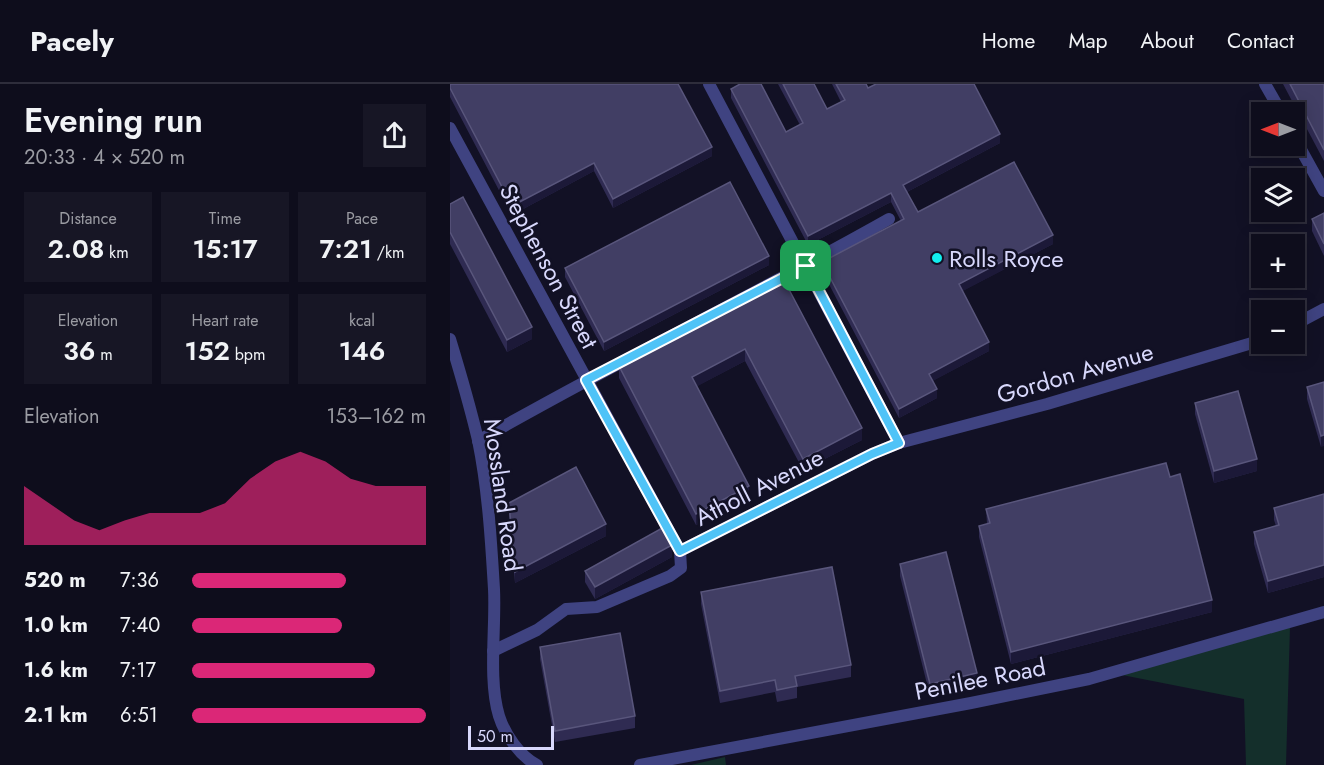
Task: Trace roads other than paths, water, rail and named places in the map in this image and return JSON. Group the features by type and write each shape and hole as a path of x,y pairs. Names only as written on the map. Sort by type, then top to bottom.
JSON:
{"street":[{"path":"708,84 899,443"},
{"path":"1265,84 1275,102"},
{"name":"Stephenson Street","path":"450,128 680,551"},
{"path":"1305,156 1324,191"},
{"path":"478,441 586,380 806,266 889,219"},
{"path":"1305,319 1324,309"},
{"name":"Mossland Road","path":"450,339 478,441 488,508 494,593 493,651 498,714 504,730 528,763"},
{"name":"Gordon Avenue","path":"899,443 1026,410 1251,343"},
{"name":"Atholl Avenue","path":"493,651 537,630 566,609 597,607 670,576 681,568 680,551 872,454 899,443"},
{"name":"Penilee Road","path":"640,765 959,706 1089,678 1324,612"}],"place":[{"name":"Rolls Royce","path":"937,258"}]}
